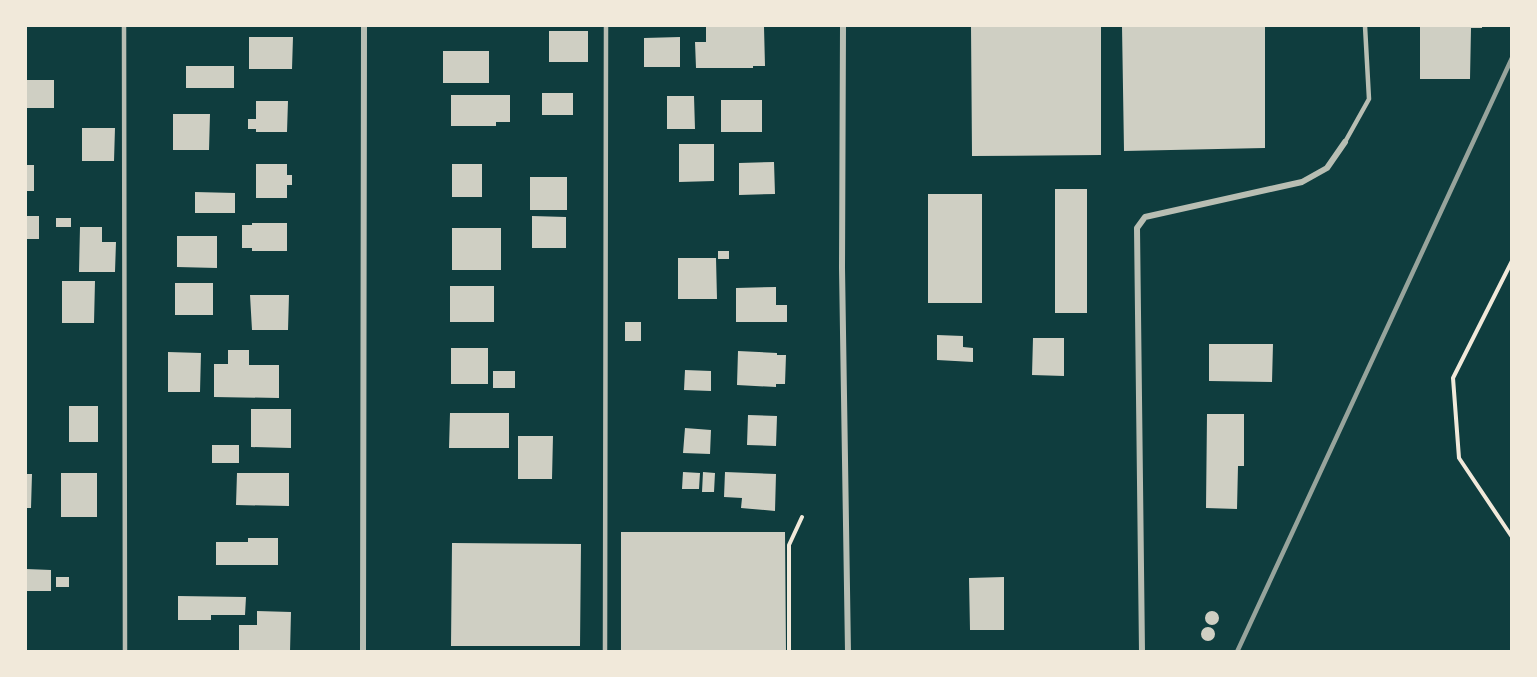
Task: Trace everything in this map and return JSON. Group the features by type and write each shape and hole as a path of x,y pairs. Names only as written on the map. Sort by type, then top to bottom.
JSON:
{"street":[{"path":"363,651 364,26"},
{"path":"843,26 842,268 848,651"},
{"path":"1142,651 1137,228 1145,217 1302,182 1327,168 1345,142"}],"lane":[{"path":"124,26 125,651"},
{"path":"605,651 606,26"},
{"path":"1345,142 1369,99 1365,26"}],"path":[{"path":"1512,261 1453,378 1459,458 1512,537"},
{"path":"789,651 789,545 802,517"}],"building":[{"path":"706,26 764,27 765,66 696,68 695,42 706,42"},
{"path":"971,26 1101,26 1101,155 972,156"},
{"path":"1122,26 1265,26 1265,148 1124,151"},
{"path":"1420,26 1482,26 1482,28 1471,28 1470,79 1420,79"},
{"path":"549,31 588,31 588,62 549,62"},
{"path":"249,37 293,37 292,69 249,69"},
{"path":"680,37 680,67 644,67 644,38"},
{"path":"443,51 489,51 489,83 443,83"},
{"path":"186,66 234,66 234,88 186,88"},
{"path":"26,80 54,80 54,108 26,108"},
{"path":"542,93 573,93 573,115 542,115"},
{"path":"451,95 510,95 510,122 496,122 496,126 451,126"},
{"path":"667,96 694,96 695,129 667,129"},
{"path":"721,100 762,100 762,132 721,132"},
{"path":"256,101 288,101 287,132 256,132 256,129 248,129 248,119 256,119"},
{"path":"173,114 210,114 209,150 173,150"},
{"path":"82,128 115,128 114,161 82,161"},
{"path":"679,144 714,144 714,181 679,182"},
{"path":"774,162 775,194 739,195 739,163"},
{"path":"256,164 287,164 287,175 292,175 292,185 287,185 287,198 256,198"},
{"path":"452,164 482,164 482,197 452,197"},
{"path":"26,165 34,165 34,191 26,191"},
{"path":"530,177 567,177 567,210 530,210"},
{"path":"1055,189 1087,189 1087,313 1055,313"},
{"path":"195,192 235,193 235,213 195,213"},
{"path":"928,194 982,194 982,303 928,303"},
{"path":"26,216 39,216 39,239 26,239"},
{"path":"532,216 566,217 566,248 532,248"},
{"path":"56,218 71,218 71,227 56,227"},
{"path":"252,223 287,223 287,251 252,251 252,248 242,248 242,225 252,225"},
{"path":"80,227 102,227 102,242 116,242 115,272 79,272"},
{"path":"452,228 501,228 501,270 452,270"},
{"path":"177,236 217,236 217,268 177,267"},
{"path":"718,251 729,251 729,259 718,259"},
{"path":"678,258 716,258 717,299 678,299"},
{"path":"62,281 95,281 94,323 62,323"},
{"path":"175,283 213,283 213,315 175,315"},
{"path":"450,286 494,286 494,322 450,322"},
{"path":"776,287 776,305 787,305 787,322 736,322 736,288"},
{"path":"250,295 289,295 288,330 252,330"},
{"path":"625,322 641,322 641,341 625,341"},
{"path":"937,335 963,336 963,347 973,348 973,362 937,360"},
{"path":"1033,338 1064,338 1064,376 1032,375"},
{"path":"1209,344 1273,344 1272,382 1209,381"},
{"path":"451,348 488,348 488,384 451,384"},
{"path":"228,350 249,350 249,365 279,365 279,398 214,397 214,364 228,364"},
{"path":"738,351 786,355 785,384 776,384 776,387 737,385"},
{"path":"168,352 201,353 200,392 168,392"},
{"path":"685,370 711,371 711,391 684,390"},
{"path":"493,371 515,371 515,388 493,388"},
{"path":"69,406 98,406 98,442 69,442"},
{"path":"251,409 291,409 291,448 251,447"},
{"path":"450,413 509,413 509,448 449,448"},
{"path":"1207,414 1244,414 1244,466 1238,466 1237,509 1206,508"},
{"path":"748,415 777,416 776,446 747,445"},
{"path":"685,428 711,430 710,454 683,453"},
{"path":"518,436 553,436 552,479 518,479"},
{"path":"212,445 239,445 239,463 212,463"},
{"path":"683,472 700,473 699,489 682,489"},
{"path":"703,472 715,473 714,492 702,492"},
{"path":"725,472 776,474 775,511 741,508 742,498 724,497"},
{"path":"61,473 97,473 97,517 61,517"},
{"path":"237,473 289,473 289,506 236,505"},
{"path":"26,474 32,474 31,508 26,508"},
{"path":"621,532 785,532 786,652 621,652"},
{"path":"248,538 278,538 278,565 216,565 216,542 248,542"},
{"path":"452,543 581,544 580,646 451,646"},
{"path":"26,569 51,570 51,591 26,591"},
{"path":"56,577 69,577 69,587 56,587"},
{"path":"1004,577 1004,630 970,630 969,578"},
{"path":"178,596 246,597 245,615 211,615 211,620 178,620"},
{"path":"257,611 291,612 290,652 239,652 239,625 257,625"},
{"path":"1209,611 1215,611 1219,618 1215,625 1209,625 1205,621 1205,615"},
{"path":"1205,627 1211,627 1215,634 1211,641 1205,641 1201,637 1201,631"}],"railway":[{"path":"1237,652 1512,58"}]}
